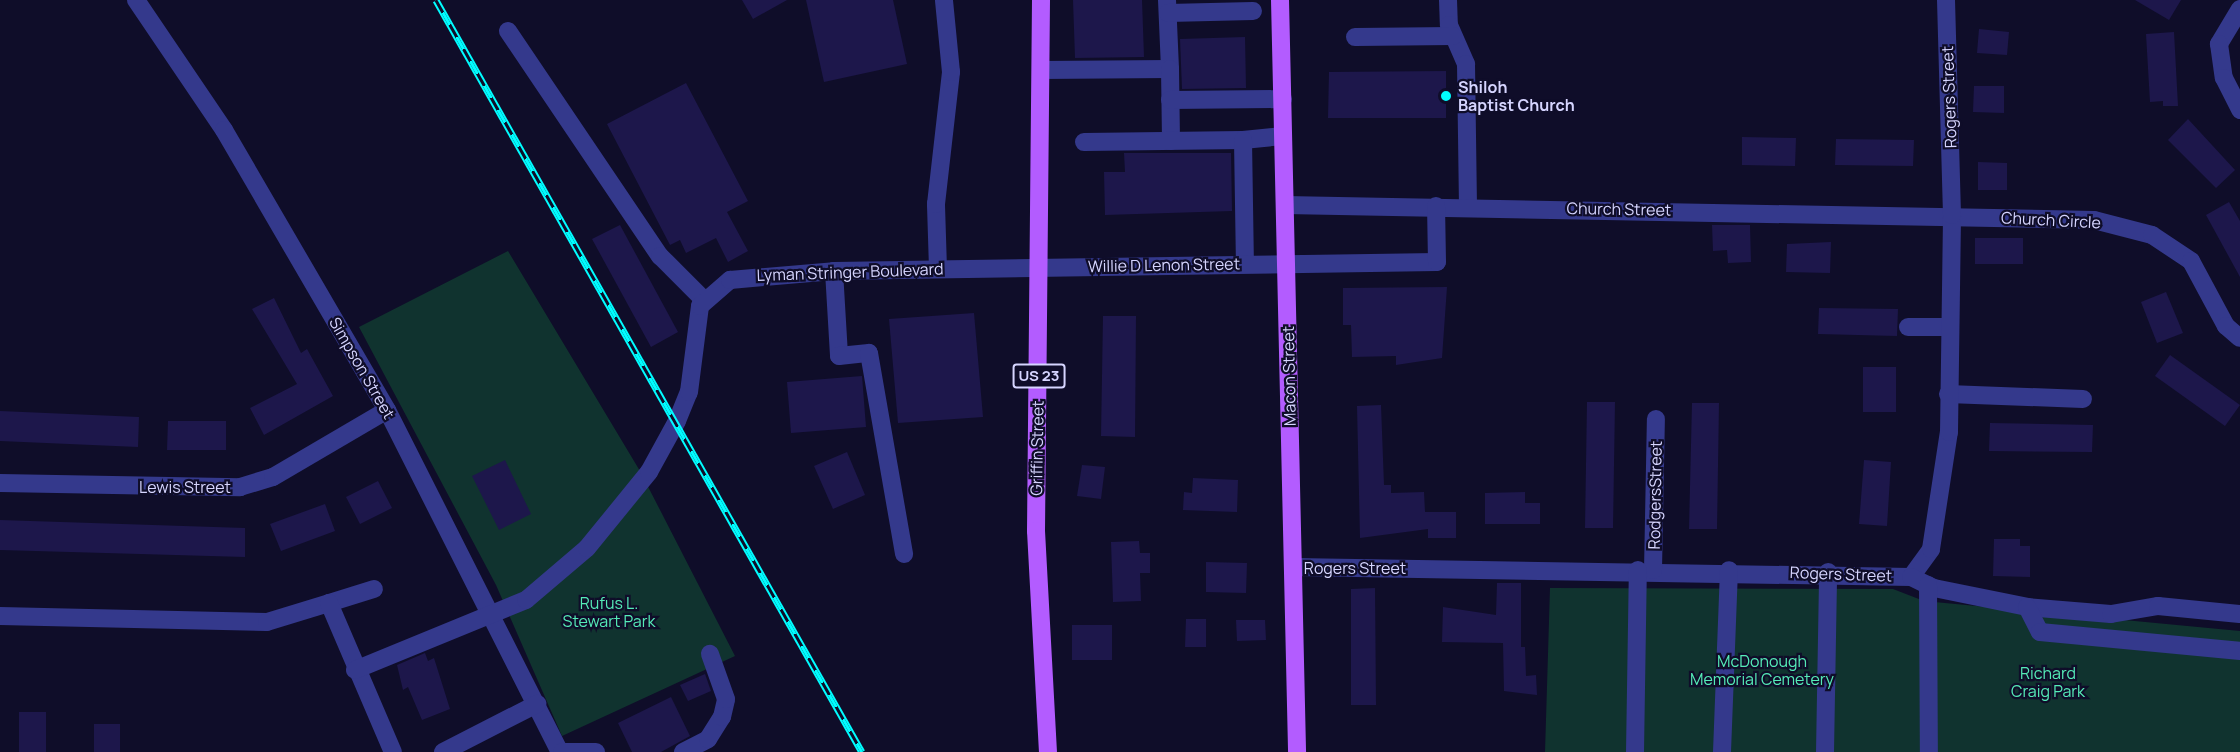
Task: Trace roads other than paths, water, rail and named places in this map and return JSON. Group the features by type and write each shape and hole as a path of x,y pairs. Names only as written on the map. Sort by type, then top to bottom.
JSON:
{"main road":[{"name":"Griffin Street","path":"1041,0 1041,267 1036,531 1048,752"},
{"name":"Macon Street","path":"1280,0 1297,752"}],"street":[{"name":"Simpson Street","path":"136,0 224,130 387,410 494,615 561,752"},
{"path":"938,269 936,204 951,72 944,0"},
{"path":"1448,0 1453,36 1466,64 1468,206"},
{"name":"Rogers Street","path":"1294,567 1729,570 1828,572 1911,577 1931,549 1947,444 1952,215 1946,0"},
{"path":"1170,141 1167,7 1253,11"},
{"path":"2240,9 2219,44 2224,78 2240,110"},
{"path":"355,670 430,636 494,615 526,600 587,548 649,472 689,392 704,300 660,256 508,31"},
{"path":"1355,37 1453,36"},
{"path":"1041,70 1170,69"},
{"path":"1170,100 1283,99"},
{"path":"1084,142 1243,140 1284,136"},
{"path":"1243,140 1245,264"},
{"name":"Church Street","path":"1285,205 1952,215"},
{"name":"Willie D Lenon Street","path":"1041,267 1437,262 1436,206"},
{"name":"Church Circle","path":"1952,215 2094,220 2152,235 2191,261 2226,326 2240,338"},
{"name":"Lyman Stringer Boulevard","path":"704,300 715,288 740,277 834,271 1041,267"},
{"path":"834,271 839,356 869,353 904,554"},
{"path":"1908,327 1950,327"},
{"path":"1948,394 2083,399"},
{"name":"Lewis Street","path":"0,483 240,487 273,477 387,410"},
{"name":"RodgersStreet","path":"1635,752 1656,419"},
{"path":"1722,752 1729,570"},
{"path":"1825,752 1828,572"},
{"path":"1911,577 1928,585 2027,607 2111,614 2157,606 2240,614"},
{"path":"1928,585 1929,752"},
{"path":"0,616 267,622 374,589"},
{"path":"329,603 355,670 393,752"},
{"path":"2027,607 2040,632 2240,651"},
{"path":"682,752 708,739 722,717 726,699 710,654"},
{"path":"443,752 537,704"},
{"path":"561,752 596,752"}],"railway":[{"path":"436,0 862,752"}],"place":[{"name":"Shiloh Baptist Church","path":"1446,96"}],"park label":[{"name":"Rufus L. Stewart Park","path":"609,612"},
{"name":"McDonough Memorial Cemetery","path":"1762,670"},
{"name":"Richard Craig Park","path":"2048,682"}]}
